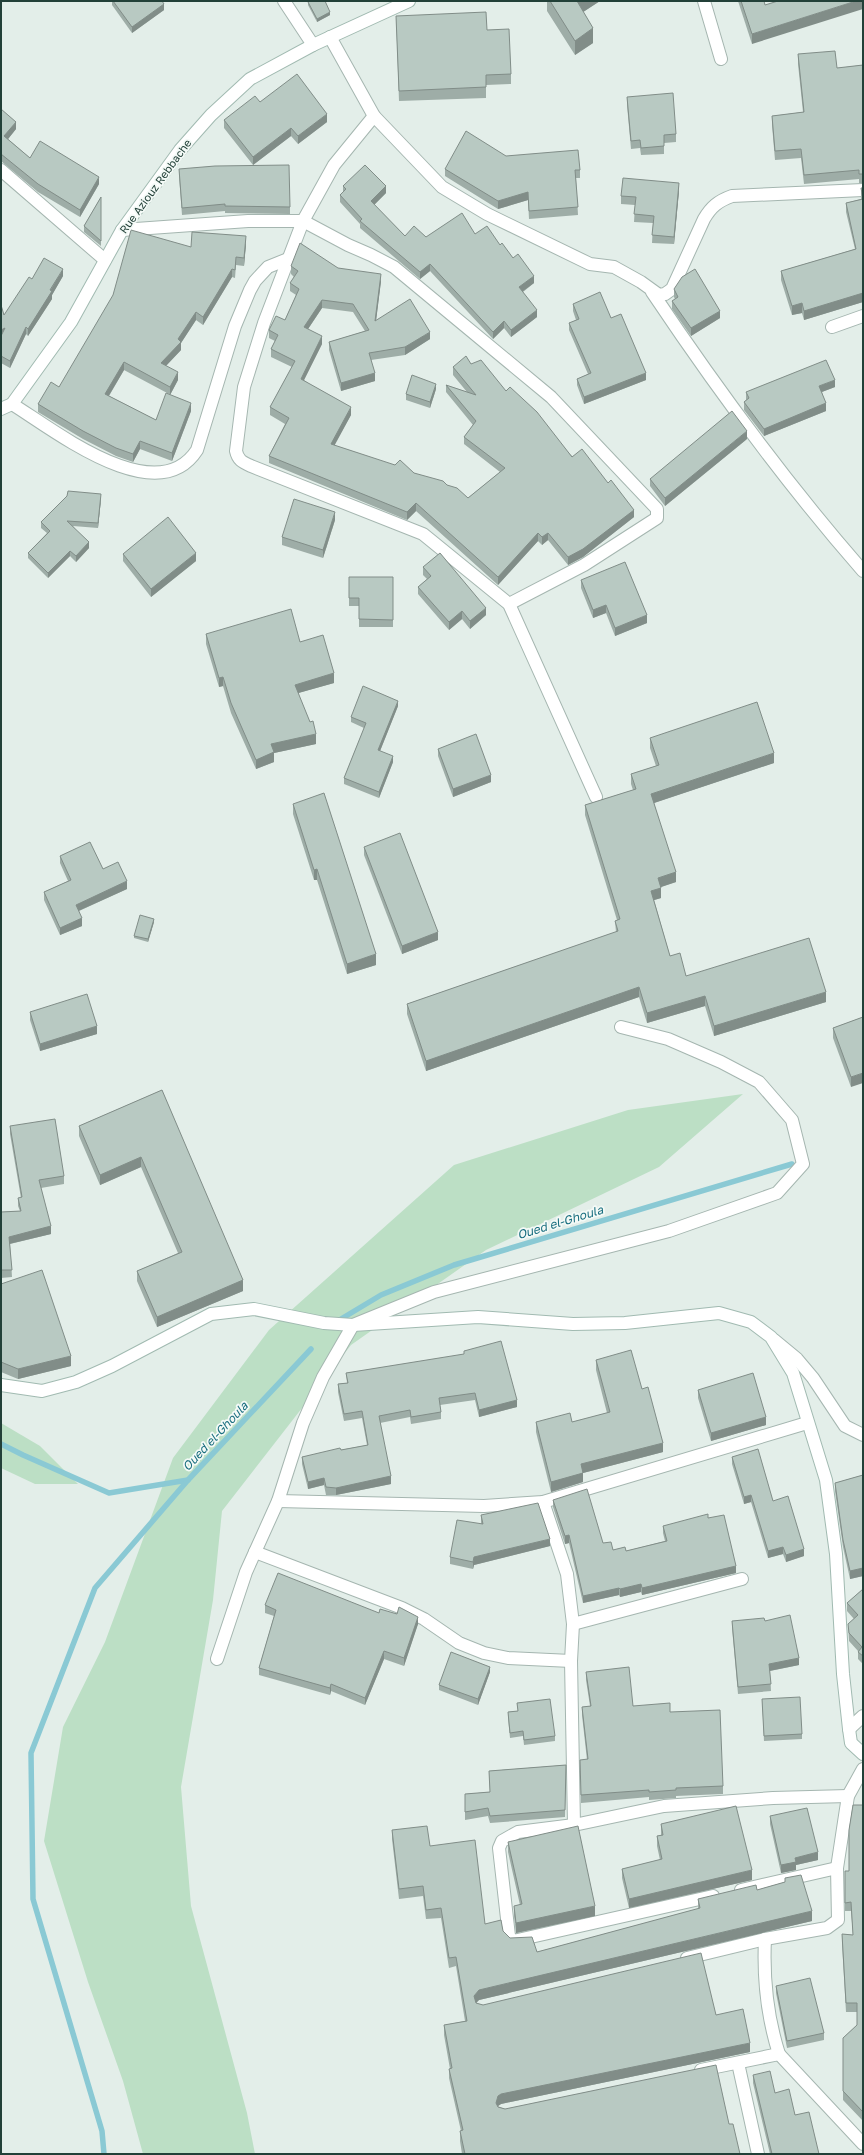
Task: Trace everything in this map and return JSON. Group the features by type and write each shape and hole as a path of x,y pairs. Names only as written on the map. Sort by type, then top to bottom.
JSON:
{"street":[{"path":"284,1 314,45"},
{"name":"Rue Aziouz Rebbache","path":"7,407 71,322 122,230 180,150 211,115 250,79 330,37 409,1"},
{"path":"704,1 721,59"},
{"path":"330,37 374,116 442,187 487,214 590,264 614,267 641,282 652,292 691,350 807,506 863,570"},
{"path":"374,116 334,165 303,221 264,323 244,387 236,451 238,457 246,464 423,534 509,604 596,797"},
{"path":"1,170 105,260"},
{"path":"652,292 659,295 665,294 672,289 704,219 711,208 720,200 732,196 863,190"},
{"path":"122,230 248,221 303,221 394,267 551,397 657,509 657,518 584,564 509,604"},
{"path":"7,407 97,457 115,465 152,471 168,472 177,469 189,461 197,450 235,326 255,280 268,267 288,259"},
{"path":"832,327 863,316"},
{"path":"217,1659 232,1610 255,1552 278,1501 306,1416 323,1377 353,1325 434,1292 669,1231 777,1193 803,1164 792,1120 759,1082 721,1062 668,1039 621,1028"},
{"path":"1,1385 42,1391 76,1382 112,1366 211,1314 254,1309 324,1323 353,1325 478,1317 573,1324 625,1323 719,1313 751,1322 797,1359 845,1426 863,1435"},
{"path":"771,1337 793,1373 807,1423 826,1480 836,1554 843,1674 849,1729 851,1743 863,1754"},
{"path":"278,1501 484,1506 543,1502 807,1423"},
{"path":"543,1502 567,1574 573,1624 571,1662 574,1825"},
{"path":"255,1552 402,1608 424,1619 472,1650 508,1658 571,1662"},
{"path":"573,1624 742,1578"},
{"path":"849,1729 863,1716"},
{"path":"673,1961 765,1939 827,1928 838,1920 837,1868 848,1796 863,1770"},
{"path":"837,1868 530,1939 514,1941 509,1936 499,1848 502,1841 518,1832 574,1825 664,1806 773,1798 848,1796"},
{"path":"765,1939 763,1970 766,2003 770,2027 779,2054 863,2144"},
{"path":"692,2072 779,2054"},
{"path":"738,2063 758,2154"}],"green space":[{"path":"743,1094 659,1167 486,1250 351,1345 222,1511 213,1600 181,1787 191,1906 247,2113 255,2154 143,2154 123,2081 88,1982 44,1841 63,1727 105,1642 173,1458 269,1330 454,1165 628,1110"},
{"path":"1,1423 40,1446 78,1484 35,1484 1,1468"}],"building":[{"path":"113,1 162,1 164,4 132,27"},
{"path":"325,1 330,12 317,19 308,2"},
{"path":"550,1 577,1 593,28 575,41"},
{"path":"741,1 764,1 765,5 778,1 856,1 752,34"},
{"path":"486,12 487,30 509,29 511,74 486,75 486,87 399,91 396,16"},
{"path":"835,51 837,68 863,65 863,174 859,174 859,170 804,175 801,149 775,151 772,116 804,112 798,54"},
{"path":"297,74 327,114 298,136 291,128 253,157 224,120 255,96 260,102"},
{"path":"673,93 676,134 664,135 664,146 641,148 640,140 631,141 627,97"},
{"path":"1,109 16,122 4,136 30,158 40,141 99,177 80,210 38,184 1,154"},
{"path":"466,131 506,156 578,150 580,170 575,170 578,207 529,211 528,192 498,201 445,169"},
{"path":"289,165 290,207 225,206 225,204 182,208 179,169 215,166"},
{"path":"365,165 386,186 371,201 405,236 414,226 426,237 462,213 475,234 487,226 500,245 502,243 513,258 518,254 534,276 519,287 537,310 511,330 504,321 493,332 430,264 420,272 360,221 362,219 340,195 346,189 343,186"},
{"path":"623,178 679,183 674,237 652,235 654,216 634,214 636,197 621,196"},
{"path":"861,188 863,188 863,199"},
{"path":"101,197 101,241 84,226"},
{"path":"863,199 863,293 804,311 802,303 792,306 781,271 856,249 846,203"},
{"path":"131,230 191,247 192,232 246,236 244,258 236,257 235,270 232,269 203,317 196,312 178,339 181,342 161,363 178,372 170,387 124,362 105,394 156,420 166,393 191,403 172,453 140,441 133,454 116,448 83,431 38,404 51,382 59,387 113,295"},
{"path":"300,243 338,268 381,274 375,321 410,299 430,332 405,347 369,353 375,373 341,383 329,342 369,330 353,304 322,300 304,327 322,336 301,379 351,407 331,444 395,465 400,460 414,473 443,481 447,485 457,488 468,498 505,468 464,437 476,421 446,385 476,395 453,367 466,356 471,364 481,360 506,391 510,387 537,412 572,457 582,449 608,483 611,480 634,510 583,549 568,557 548,533 542,537 538,533 498,577 416,503 407,512 269,456 289,418 270,407 295,361 271,349 278,335 269,330 276,316 285,320 299,289 290,283 298,271 291,266"},
{"path":"44,258 63,269 50,290 52,291 28,329 26,327 10,361 1,356 1,336 5,328 1,330 1,305 4,315 29,277 32,279"},
{"path":"695,269 720,311 691,328 672,301 678,297 674,289 682,277"},
{"path":"600,292 611,318 621,314 646,373 584,397 577,379 591,373 569,323 579,319 573,304"},
{"path":"826,360 835,380 819,386 826,403 764,429 744,402 749,398 746,392"},
{"path":"412,375 436,384 430,402 406,394"},
{"path":"732,411 747,431 665,498 650,479"},
{"path":"68,491 101,494 98,523 67,521 89,542 76,556 70,551 48,573 28,553 50,531 41,522 67,496"},
{"path":"294,499 335,512 323,550 282,537"},
{"path":"168,517 196,553 151,589 123,554"},
{"path":"440,553 486,608 470,621 462,611 449,622 418,587 431,576 423,567"},
{"path":"625,562 647,615 615,628 606,605 593,610 581,580"},
{"path":"349,577 393,577 393,620 359,619 359,598 349,598"},
{"path":"291,609 300,642 323,635 334,673 295,685 310,722 313,721 316,734 271,744 274,752 256,760 231,703 223,677 219,678 206,634"},
{"path":"363,686 398,701 378,750 393,756 379,792 344,778 366,723 351,717"},
{"path":"757,702 774,753 651,794 676,872 658,878 661,888 651,891 670,956 680,953 686,976 809,938 826,992 714,1026 705,996 647,1013 639,987 426,1061 407,1004 618,931 615,921 620,919 585,805 636,789 631,774 659,765 650,738"},
{"path":"476,734 491,775 453,789 438,749"},
{"path":"324,793 376,954 347,964 317,869 314,870 293,804"},
{"path":"400,833 438,932 402,946 364,847"},
{"path":"90,842 103,869 118,862 127,881 76,905 82,918 60,928 44,892 71,880 60,856"},
{"path":"140,915 154,919 148,939 134,936"},
{"path":"87,994 97,1026 40,1044 30,1012"},
{"path":"863,1017 863,1073 851,1077 833,1028"},
{"path":"162,1090 243,1280 157,1317 137,1271 182,1252 141,1157 100,1175 79,1126"},
{"path":"55,1119 64,1176 39,1180 51,1226 9,1237 12,1270 1,1270 1,1212 21,1211 18,1198 22,1197 10,1126"},
{"path":"42,1270 71,1356 18,1369 1,1362 1,1284"},
{"path":"501,1341 517,1400 479,1410 475,1393 439,1398 441,1412 411,1417 410,1410 379,1416 391,1476 336,1488 326,1487 324,1478 308,1482 302,1457 340,1448 341,1450 368,1445 362,1411 344,1414 338,1384 348,1383 346,1373 464,1354 464,1351"},
{"path":"631,1350 642,1389 648,1387 663,1443 581,1464 583,1473 551,1482 536,1422 570,1413 572,1422 610,1412 596,1360"},
{"path":"753,1373 766,1417 711,1433 698,1390"},
{"path":"758,1449 773,1501 788,1496 804,1549 786,1555 783,1547 768,1551 751,1495 744,1497 732,1457"},
{"path":"863,1475 863,1568 850,1571 843,1540 835,1483"},
{"path":"587,1489 603,1543 611,1542 613,1550 625,1547 626,1551 667,1541 663,1526 708,1514 708,1518 724,1515 736,1566 642,1588 641,1584 583,1596 569,1535 565,1536 553,1500"},
{"path":"538,1503 550,1539 474,1557 473,1562 450,1557 457,1520 483,1524 481,1515"},
{"path":"278,1573 379,1613 380,1609 397,1614 399,1607 418,1617 404,1658 384,1651 365,1698 331,1684 330,1688 259,1668 276,1610 265,1605"},
{"path":"863,1589 863,1656 858,1652 862,1647 849,1633 848,1624 858,1615 847,1603"},
{"path":"790,1615 799,1658 769,1664 771,1684 738,1687 732,1621 764,1618 765,1621"},
{"path":"451,1652 490,1667 478,1699 439,1685"},
{"path":"629,1667 633,1706 670,1703 670,1712 720,1710 723,1786 676,1788 676,1790 649,1792 649,1790 581,1795 580,1760 588,1759 582,1707 591,1706 586,1672"},
{"path":"800,1697 802,1734 764,1736 762,1699"},
{"path":"550,1699 555,1736 524,1740 523,1731 510,1733 508,1712 518,1711 517,1703"},
{"path":"566,1765 565,1810 490,1816 488,1808 465,1812 465,1794 490,1792 489,1771"},
{"path":"853,1805 863,1805 863,2112 843,2091 843,2038 857,2025 857,2003 846,2003 842,1934 853,1935 851,1902 845,1903 845,1871 849,1871 849,1830"},
{"path":"736,1806 752,1870 629,1899 622,1869 662,1859 657,1836 663,1835 661,1824"},
{"path":"807,1808 818,1852 795,1858 796,1862 781,1865 770,1816"},
{"path":"427,1826 430,1846 475,1840 485,1924 501,1920 503,1931 510,1938 532,1937 537,1952 700,1908 698,1899 756,1885 757,1890 785,1882 785,1878 801,1875 812,1911 479,1990 474,1996 476,2003 483,2005 701,1953 716,2015 743,2009 750,2043 501,2094 498,2096 496,2103 498,2107 505,2109 716,2065 729,2124 733,2124 740,2154 465,2154 460,2131 463,2130 449,2069 452,2068 444,2025 467,2021 456,1957 449,1958 441,1908 426,1910 423,1886 399,1889 392,1830"},
{"path":"578,1826 595,1906 516,1923 514,1906 522,1904 508,1842"},
{"path":"810,1978 824,2033 787,2041 776,1986"},
{"path":"770,2071 775,2093 789,2089 795,2115 809,2112 819,2154 772,2154 753,2075"}],"waterway":[{"name":"Oued el-Ghoula","path":"341,1319 381,1295 454,1265 792,1164"},
{"name":"Oued el-Ghoula","path":"1,1444 109,1493 188,1480 311,1349"},
{"path":"104,2154 102,2131 33,1899 31,1753 95,1588 188,1480"}]}
